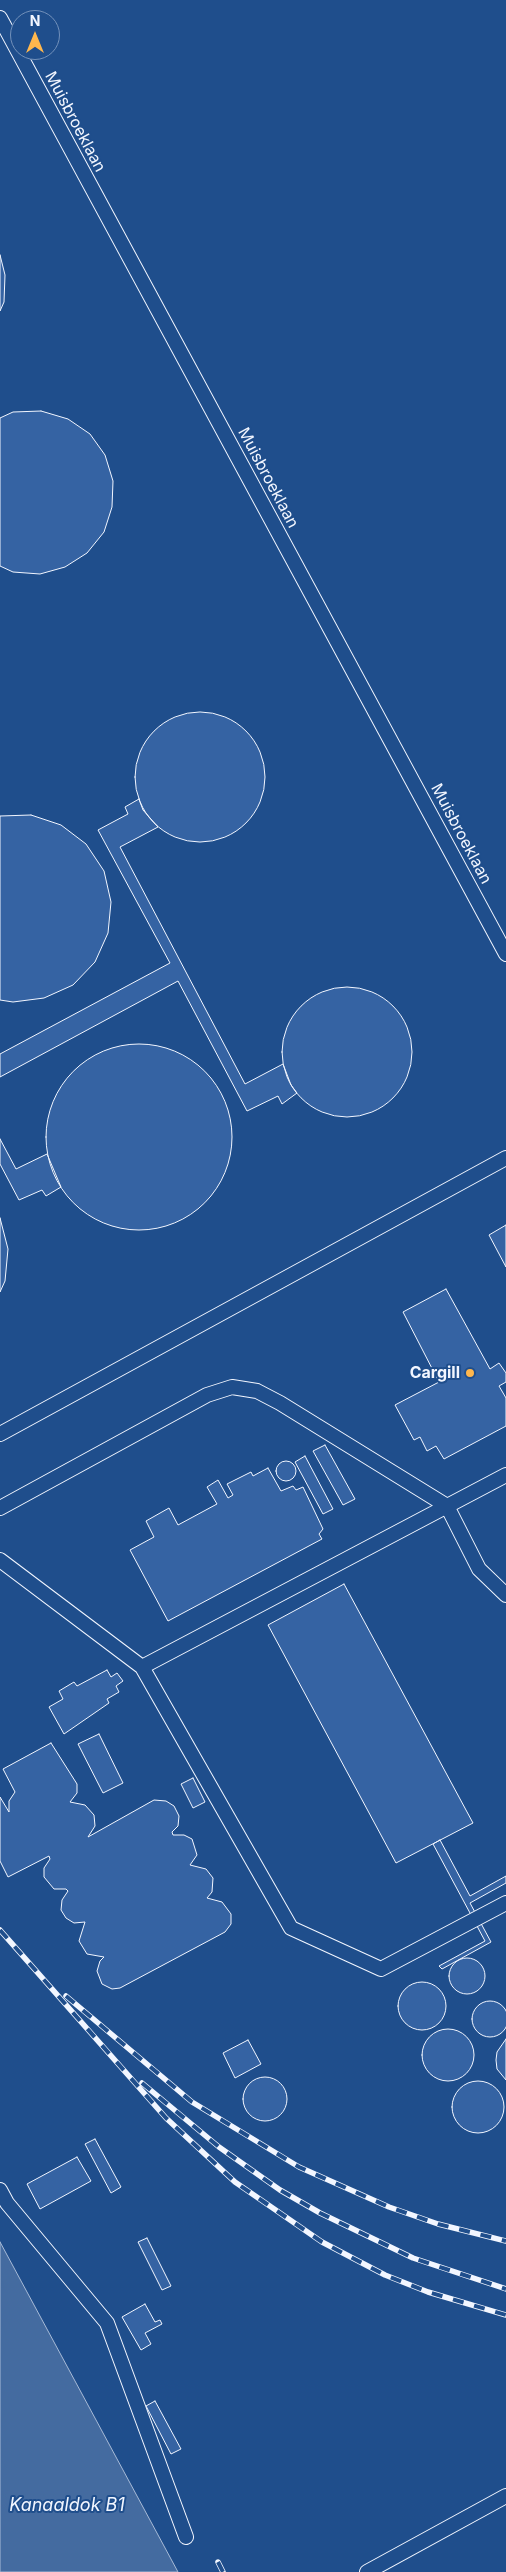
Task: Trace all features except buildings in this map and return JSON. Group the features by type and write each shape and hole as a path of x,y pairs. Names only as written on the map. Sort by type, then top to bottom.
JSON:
{"lane":[{"name":"Muisbroeklaan","path":"0,18 506,954"},
{"path":"0,1434 506,1158"},
{"path":"0,1508 207,1395 232,1387 257,1391 280,1403 447,1506 479,1569 506,1595"},
{"path":"142,1667 506,1475"},
{"path":"0,1560 142,1667 291,1928 381,1969 506,1903"},
{"path":"0,2190 7,2203 107,2323 186,2538"},
{"path":"367,2572 506,2496"}],"water":[{"name":"Kanaaldok B1","path":"0,2242 178,2572 0,2572"}],"railway":[{"path":"0,1930 166,2118 235,2182 322,2242 385,2275 428,2292 506,2315"},
{"path":"66,1996 192,2102 299,2167 389,2207 438,2224 506,2241"},
{"path":"142,2083 219,2147 280,2190 320,2213 413,2258 506,2289"},
{"path":"218,2562 223,2572"}],"place":[{"name":"Cargill","path":"470,1373"}]}
